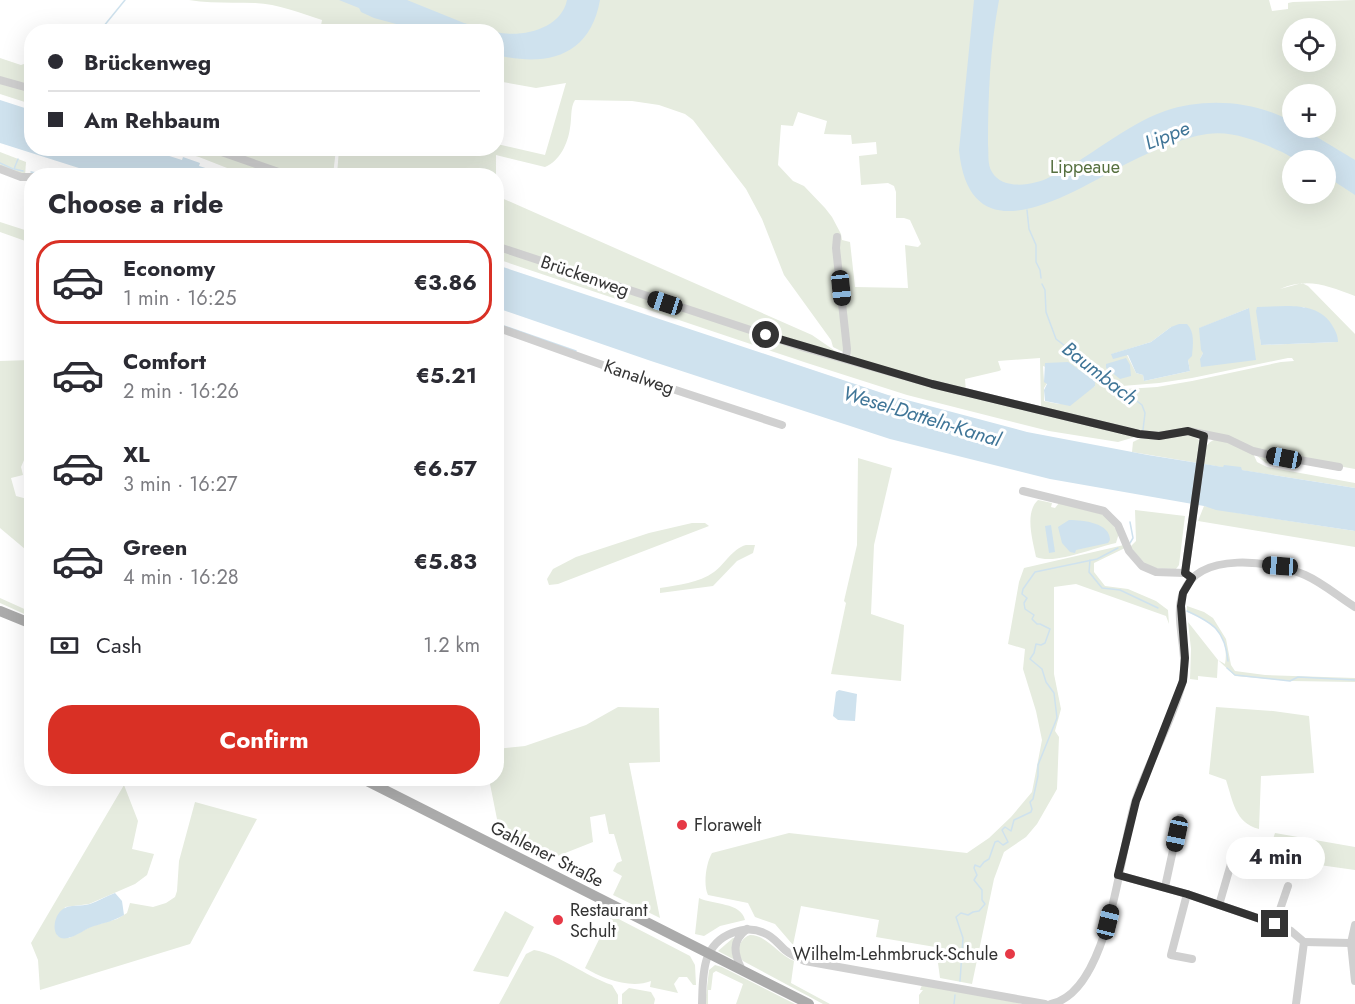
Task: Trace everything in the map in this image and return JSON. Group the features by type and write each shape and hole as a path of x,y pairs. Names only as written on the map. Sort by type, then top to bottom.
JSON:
{"main road":[{"path":"0,610 24,620"},
{"name":"Gahlener Straße","path":"377,786 810,1004"}],"street":[{"path":"0,80 24,87"},
{"path":"233,156 267,168"},
{"path":"0,170 24,177"},
{"path":"837,237 836,248 847,349 846,358"},
{"name":"Brückenweg","path":"504,249 806,348 932,384 1139,434 1159,436 1188,431 1228,439 1253,451 1339,467"},
{"name":"Kanalweg","path":"504,330 639,378 782,425"},
{"path":"1051,1004 1067,1001 1105,936 1136,801 1183,681 1185,658 1181,606 1188,576 1193,507 1204,436"},
{"path":"1023,491 1104,511 1118,525 1129,551 1142,567 1156,572 1188,576 1219,565 1280,566 1307,576 1355,607"},
{"path":"1165,887 1179,818"},
{"path":"1220,905 1234,850"},
{"path":"1118,875 1165,887 1275,924 1291,931 1304,942 1351,943"},
{"path":"1275,924 1288,886"},
{"path":"1187,894 1171,955 1192,959"},
{"path":"1355,925 1351,943 1355,981"},
{"path":"742,970 735,949 736,940 748,929"},
{"path":"702,1004 703,974 709,953 721,938 748,929 770,936 787,952 805,961 1045,1004"},
{"path":"1296,1004 1304,942"}],"green space":[{"name":"Lippeaue","path":"189,0 1269,0 1272,11 1288,9 1288,3 1293,2 1355,0 1355,296 1327,286 1303,284 1308,286 1355,334 1355,469 1266,453 1225,436 1160,434 1041,409 1040,358 998,361 1001,370 965,379 966,391 853,358 849,352 833,347 831,340 784,275 762,219 746,189 693,120 685,114 659,105 632,101 575,100 565,145 559,156 550,164 545,167 500,156 504,156 504,146 545,155 566,83 536,88 504,82 504,24 321,24 322,20 281,7 255,3","holes":["798,112 827,121 824,134 851,135 852,144 876,142 877,154 859,156 861,185 888,183 894,186 896,218 910,220 921,244 918,247 905,245 908,288 855,287 850,242 842,240 832,217 825,208 804,186 793,181 778,165 781,125 793,126","1257,307 1304,307 1337,342 1261,345","1249,308 1200,359 1203,353 1200,328","1171,327 1188,360 1190,371 1144,381 1143,375 1136,373 1127,355 1112,354 1151,342","1288,358 1294,361 1157,387 1126,389 1122,386 1192,378","1043,366 1095,386 1073,402 1064,404 1044,401 1044,388 1047,383 1044,381"]},
{"path":"0,58 24,64 24,85 0,79"},
{"path":"0,82 24,90 24,102 0,94"},
{"path":"0,152 26,162 24,176 0,168"},
{"path":"196,156 223,156 260,168 227,168"},
{"path":"238,156 335,156 334,168 275,168"},
{"name":"Lippeaue","path":"338,156 496,156 496,168 338,168"},
{"path":"504,199 812,335 841,355 800,344 504,245"},
{"path":"0,222 24,230 24,241 0,232"},
{"path":"504,250 802,349 1135,437 1118,442 1049,431 907,395 504,261"},
{"path":"24,360 24,460 21,467 23,475 11,478 16,496 24,498 24,548 0,528 0,361"},
{"path":"1191,435 1199,440 1198,463 1132,452 1133,442 1141,438"},
{"path":"1217,439 1252,451 1257,462 1267,467 1355,483 1355,488 1203,464 1207,445"},
{"path":"1257,456 1297,461 1295,469 1266,463"},
{"path":"858,458 892,468 874,545 871,614 904,625 901,681 831,674 857,545"},
{"path":"1038,500 1052,503 1051,507 1055,508 1059,503 1105,515 1119,533 1116,543 1054,559 1036,557 1030,520 1031,512"},
{"path":"1204,506 1355,531 1355,547 1198,521"},
{"path":"1135,510 1185,516 1179,565 1176,569 1149,568 1130,547 1136,541"},
{"path":"692,523 705,523 709,526 558,584 549,585 547,579 553,569 576,557 649,533"},
{"path":"746,545 755,545 753,553 737,561 713,586 660,593 660,588 688,583 708,576 733,553"},
{"path":"1124,545 1125,548 1094,563 1094,572 1105,586 1128,589 1156,601 1168,610 1169,624 1166,616 1076,584 1054,587 1054,674 1061,709 1055,731 1059,737 1057,789 1037,824 1026,837 1004,852 994,879 972,984 940,978 938,963 941,948 876,937 879,920 801,906 793,945 775,924 755,917 748,903 708,895 706,874 712,853 789,833 967,853 989,838 1032,792 1042,740 1023,669 1025,649 1008,644 1019,582 1024,568"},
{"path":"0,598 24,609 24,614 0,603"},
{"path":"1187,606 1213,618 1226,639 1231,665 1235,671 1265,675 1355,678 1355,682 1290,681 1235,676 1218,660 1225,664 1225,645 1222,638 1211,625 1187,612"},
{"path":"1188,622 1218,660 1217,678 1198,676 1198,680 1190,679 1191,649"},
{"path":"618,707 659,708 660,762 629,763 660,918 613,895 622,876 613,871 617,863 622,861 614,834 609,834 605,814 590,817 593,842 545,861 501,839 490,786 504,786 504,748 525,746 586,725"},
{"path":"1216,707 1309,716 1314,773 1261,776 1259,829 1245,822 1240,816 1233,803 1226,780 1209,774"},
{"path":"123,786 138,821 132,849 154,854 147,875 135,884 89,904 65,907 57,935 64,938 69,938 92,926 117,919 127,913 130,903 153,907 175,897 179,861 195,802 257,819 190,944 40,990 38,960 31,943"},
{"path":"1275,833 1355,847 1355,870 1298,862 1269,851"},
{"path":"699,898 732,907 742,914 745,920 720,926 704,936 695,934"},
{"path":"505,911 534,927 508,977 473,971"},
{"path":"611,915 690,956 695,965 696,985 693,985 687,977 679,977 674,984 678,993 650,987 651,981 635,984 617,982 585,968"},
{"path":"750,935 762,938 794,961 791,983 830,1004 823,1004 743,961 739,954 739,946 743,939"},
{"path":"735,938 733,959 718,951"},
{"path":"534,950 554,956 612,985 618,995 618,1004 499,1004 526,954"},
{"path":"715,965 795,1004 736,1004 743,984 716,971 713,973 711,990 708,990 708,1004 705,1004 709,970"},
{"path":"922,985 1019,1003 1021,1004 919,1004"},
{"path":"629,988 651,992 655,999 654,1004 622,1004 622,994"}],"water":[{"path":"339,0 407,0 468,24 396,24 374,18 361,12 359,8"},
{"path":"567,0 600,0 595,19 587,34 576,46 548,58 504,56 504,34 517,34 539,29 557,18"},
{"name":"Lippe","path":"974,0 999,0 990,72 988,145 990,169 997,178 1004,182 1020,185 1044,180 1079,161 1135,125 1165,111 1197,104 1230,103 1263,109 1282,117 1282,138 1319,138 1355,160 1355,195 1336,183 1336,150 1282,150 1282,152 1246,138 1217,133 1187,138 1168,145 1054,200 1028,209 1003,211 982,203 967,184 959,150"},
{"path":"0,100 24,108 24,151 0,143"},
{"path":"41,156 169,156 182,160 183,157 200,163 199,166 205,168 79,168"},
{"name":"Wesel-Datteln-Kanal","path":"504,267 888,395 1027,432 1148,455 1223,467 1224,465 1241,467 1242,470 1355,488 1355,531 1216,510 1050,479 890,439 504,310"},
{"path":"1257,307 1308,308 1325,317 1332,325 1338,342 1261,345"},
{"path":"1249,308 1256,360 1201,367 1200,359 1203,353 1199,328"},
{"path":"1187,324 1192,335 1192,356 1188,360 1190,371 1144,381 1143,375 1136,373 1128,355 1113,359 1111,354 1151,342 1171,327"},
{"path":"1126,358 1130,365 1131,376 1120,379 1106,368 1106,364"},
{"path":"1068,362 1095,381 1095,386 1070,406 1045,401 1044,390 1047,384 1044,382 1045,363"},
{"path":"1069,520 1101,526 1109,534 1110,540 1108,543 1076,550 1075,553 1070,552 1062,543 1058,527"},
{"path":"1051,525 1055,552 1049,553 1045,526"},
{"path":"839,690 857,694 855,721 838,720 833,716 836,692"},
{"path":"115,893 122,901 124,915 68,938 58,936 55,922 59,912 69,907 90,904"}],"waterway":[{"path":"106,24 125,0"},
{"path":"18,159 14,169 23,171"},
{"path":"0,163 13,169"},
{"name":"Baumbach","path":"1027,210 1029,229 1036,245 1036,262 1041,278"},
{"name":"Baumbach","path":"1042,284 1045,290 1046,312 1056,339 1142,405 1145,413 1143,430"},
{"path":"504,326 576,351"},
{"name":"Baumbach","path":"1130,522 1133,538 1130,543"},
{"name":"Baumbach","path":"960,981 963,938 956,917 961,913 968,915 979,911 985,904 982,900 982,890 974,880 977,875 975,865 980,867 989,859 995,842 998,841 1003,845 1008,842 1002,830 1005,827 1011,831 1014,820 1031,812 1030,802 1033,799 1038,776 1038,765 1057,718 1054,693 1046,682 1042,669 1030,659 1036,644 1045,643 1050,629 1037,624 1032,619 1034,615 1025,609 1024,603 1027,598 1022,594 1023,589 1035,572 1097,559 1118,548"},
{"path":"1090,560 1089,572 1102,588 1120,590 1158,608"},
{"path":"1187,611 1211,624 1221,635 1228,661"},
{"path":"1227,668 1235,675 1290,681 1298,677 1355,680"},
{"name":"Baumbach","path":"954,1004 955,995"}],"place":[{"name":"Florawelt","path":"682,825"},
{"name":"Restaurant Schult","path":"558,920"},
{"name":"Wilhelm-Lehmbruck-Schule","path":"1010,954"}],"route":[{"path":"766,335 932,384 1151,437 1182,431 1204,436 1185,573 1192,578 1183,593 1181,606 1185,658 1183,681 1136,801 1118,875 1165,887 1275,924"}]}
